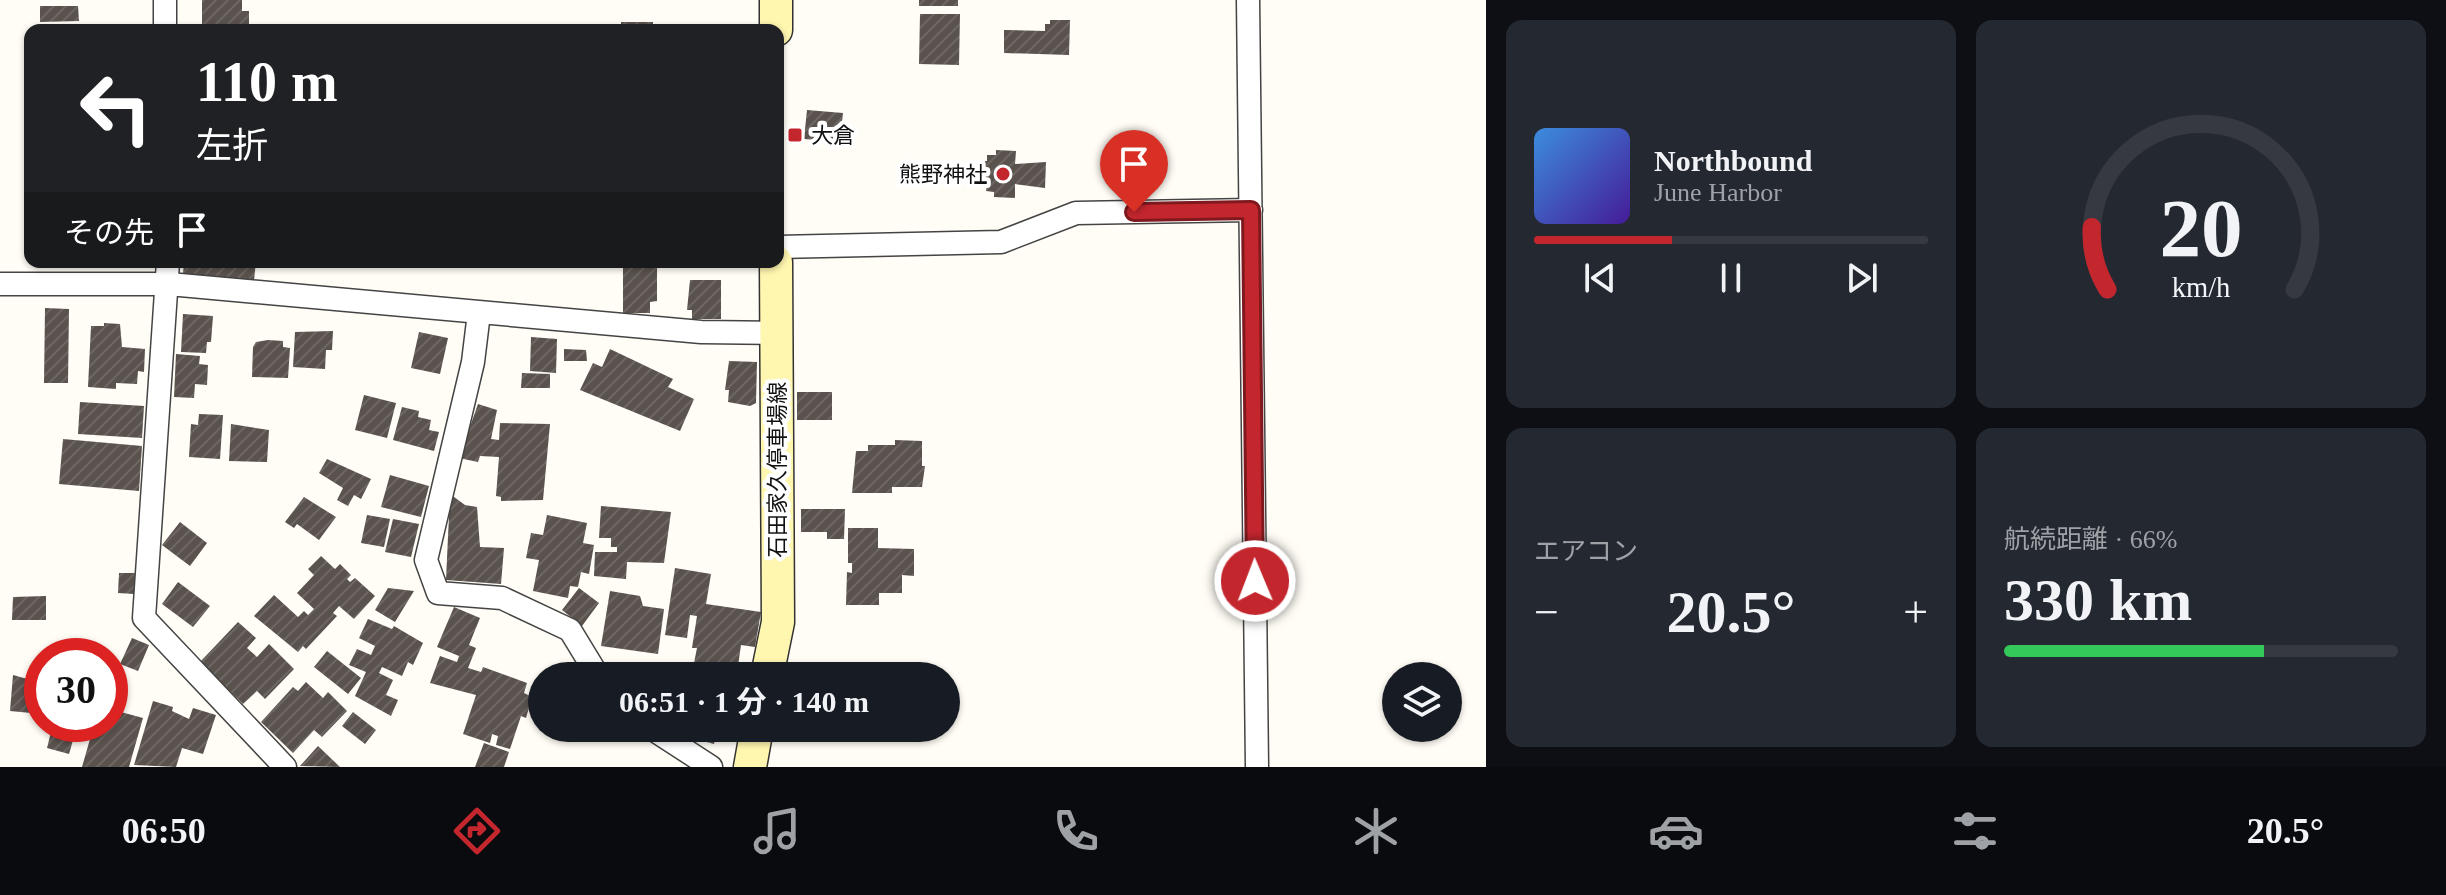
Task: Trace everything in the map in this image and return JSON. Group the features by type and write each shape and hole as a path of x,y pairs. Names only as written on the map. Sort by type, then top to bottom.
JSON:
{"main road":[{"path":"776,0 776,24"},
{"name":"石田家久停車場線","path":"770,662 778,622 776,268"},
{"path":"750,767 754,742"}],"street":[{"path":"165,0 165,24"},
{"path":"1248,0 1257,767"},
{"path":"784,247 1001,242 1076,213 1251,210"},
{"path":"0,284 169,273 479,313 701,332 776,333"},
{"path":"169,273 144,618 285,767"},
{"path":"479,313 473,362 426,560 438,593 502,598 570,630 589,662"},
{"path":"673,742 711,767"}],"building":[{"path":"202,0 242,0 242,11 249,11 249,24 202,24"},
{"path":"919,0 958,0 958,6 919,6"},
{"path":"40,6 78,6 79,21 40,22"},
{"path":"920,14 960,14 959,65 919,64"},
{"path":"1050,20 1070,20 1069,55 1004,53 1004,30 1045,31 1045,24 1050,24"},
{"path":"621,22 653,22 653,24"},
{"path":"807,110 843,113 840,142 804,139"},
{"path":"996,150 1016,151 1015,164 1046,162 1045,188 1015,184 1015,198 994,197 994,192 986,191 987,184 978,183 978,161 987,161 987,155 996,155"},
{"path":"184,268 255,268 254,280 183,274"},
{"path":"623,268 657,268 657,301 650,302 650,313 623,313"},
{"path":"690,280 721,280 721,319 692,319 692,310 687,310"},
{"path":"45,308 69,309 68,383 44,383"},
{"path":"183,314 213,316 211,342 207,342 206,353 181,352"},
{"path":"104,323 120,324 122,347 145,349 144,372 138,371 137,384 116,383 116,389 88,387 91,326 104,326"},
{"path":"333,331 332,350 326,350 325,369 293,367 295,332"},
{"path":"419,332 448,338 440,374 411,368"},
{"path":"531,337 557,339 556,373 530,371"},
{"path":"283,341 283,347 290,348 288,378 252,377 253,347 256,342"},
{"path":"564,349 586,350 587,361 564,361"},
{"path":"610,349 673,379 668,387 694,399 680,431 580,390 593,363 602,367"},
{"path":"176,354 200,356 199,364 208,365 207,385 195,384 194,398 174,397"},
{"path":"729,361 757,362 756,403 750,406 728,402 729,390 725,390"},
{"path":"522,373 550,374 550,388 521,388"},
{"path":"797,392 832,392 832,420 797,420"},
{"path":"364,395 396,403 387,438 355,430"},
{"path":"80,402 144,406 142,438 78,434"},
{"path":"478,404 497,410 491,439 499,440 500,423 550,424 543,500 501,501 501,497 496,496 499,457 480,456 478,462 459,458"},
{"path":"402,407 419,411 418,417 431,420 429,430 439,432 434,451 393,440"},
{"path":"199,414 223,415 220,459 189,457 191,424 198,425"},
{"path":"231,424 269,430 267,462 229,461"},
{"path":"63,439 142,446 139,491 59,484"},
{"path":"895,440 922,441 922,466 925,466 922,487 892,487 892,493 852,493 856,451 868,451 868,445 895,445"},
{"path":"327,459 371,479 361,499 354,495 348,506 337,500 343,488 319,473"},
{"path":"390,475 429,486 421,517 381,507"},
{"path":"450,494 465,505 477,507 480,547 504,548 501,584 446,580"},
{"path":"304,497 336,517 319,540 297,524 294,528 285,522"},
{"path":"601,506 671,512 664,563 627,562 626,579 594,576 595,552 617,552 617,547 611,547 611,538 599,538"},
{"path":"801,509 845,509 844,539 827,539 827,532 801,532"},
{"path":"367,515 390,519 384,547 361,543"},
{"path":"547,515 587,523 583,543 594,545 589,574 581,572 578,587 570,586 568,598 533,591 539,560 526,558 531,533 543,535"},
{"path":"393,519 419,524 411,557 385,552"},
{"path":"180,522 207,543 190,566 162,545"},
{"path":"848,528 878,528 878,548 914,549 914,576 902,575 902,593 879,593 879,605 846,605 847,572 852,573 852,563 848,563"},
{"path":"321,556 335,569 340,564 351,575 347,579 350,582 355,578 375,596 354,619 339,606 333,613 337,616 306,649 303,646 298,652 254,616 274,595 298,617 304,611 308,615 314,609 297,593 314,575 308,569"},
{"path":"675,568 711,574 706,604 761,612 755,647 741,645 739,662 694,662 697,648 692,648 697,616 690,615 687,638 665,635"},
{"path":"119,573 135,573 134,594 118,593"},
{"path":"178,582 210,606 193,627 162,604"},
{"path":"388,588 414,591 395,622 375,610"},
{"path":"579,588 599,603 582,626 562,610"},
{"path":"610,591 640,596 643,606 664,609 658,654 601,646"},
{"path":"46,596 46,620 12,620 13,597"},
{"path":"454,607 480,618 469,645 476,648 468,668 481,672 483,667 527,683 524,693 528,695 528,711 526,718 521,716 510,749 496,745 498,736 492,734 490,743 463,734 476,695 430,683 440,656 457,662 459,656 437,647"},
{"path":"368,619 392,629 394,626 423,643 413,665 408,662 402,676 382,667 379,673 393,680 386,695 398,700 391,716 355,696 366,672 349,665 357,649 371,655 375,646 359,638"},
{"path":"238,622 256,638 247,648 257,657 269,644 294,669 265,699 257,691 243,704 200,662"},
{"path":"132,638 149,645 138,671 128,667 128,647"},
{"path":"327,651 361,678 348,694 314,667"},
{"path":"13,675 24,678 24,712 10,711"},
{"path":"306,682 323,698 328,692 347,711 322,737 314,730 293,753 261,722 293,687 298,691"},
{"path":"153,701 173,707 172,711 189,719 193,708 216,715 203,754 182,748 176,767 134,765"},
{"path":"353,712 376,730 365,744 342,726"},
{"path":"128,714 143,718 129,767 82,767 89,742 128,742"},
{"path":"48,742 73,742 69,754 47,748"},
{"path":"484,743 509,752 504,767 475,767"},
{"path":"318,746 340,767 300,766"}],"place":[{"name":"大倉","path":"795,135"},
{"name":"熊野神社","path":"1003,174"}],"route":[{"path":"1134,212 1251,210 1255,581"}]}
